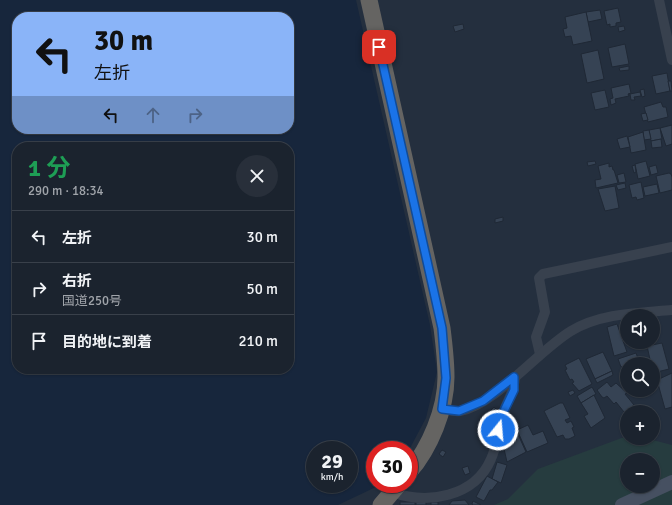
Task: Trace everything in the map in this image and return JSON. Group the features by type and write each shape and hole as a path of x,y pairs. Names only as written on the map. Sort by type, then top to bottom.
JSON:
{"highway":[{"path":"369,0 442,328 446,378 442,409 430,441 418,459"}],"main road":[{"path":"622,505 672,482"}],"street":[{"path":"659,0 672,60"},
{"path":"540,354 536,337 545,312 539,278 543,274 672,246"},
{"path":"442,409 459,411 483,401 514,377 540,354 571,331 592,321 606,316 672,310"},
{"path":"391,494 404,498 438,499 462,491 482,476 492,458 502,415 514,390 514,377"}],"green space":[{"path":"620,439 620,445 660,445 660,442 672,445 672,505 494,505 508,499 538,469"}],"water":[{"path":"0,0 356,0 430,325 437,372 426,418 414,441 366,441 366,492 338,505 0,505"}],"building":[{"path":"618,8 621,22 616,23 616,26 610,27 610,24 607,25 604,11"},
{"path":"600,10 602,19 588,22 586,12"},
{"path":"586,12 592,41 573,45 571,36 565,37 563,29 567,28 565,17"},
{"path":"463,24 464,29 455,32 453,26"},
{"path":"624,26 625,30 619,32 618,27"},
{"path":"625,44 629,64 612,67 608,48"},
{"path":"598,50 604,79 587,83 581,54"},
{"path":"629,66 629,70 620,71 619,68"},
{"path":"667,73 670,91 656,94 652,76"},
{"path":"668,81 671,81 672,91 670,91"},
{"path":"629,84 631,93 628,94 629,96 615,99 616,103 611,105 610,99 613,98 611,88"},
{"path":"644,89 645,96 642,97 640,90"},
{"path":"605,90 609,107 595,110 591,93"},
{"path":"640,92 641,96 634,97 635,100 631,100 630,94"},
{"path":"661,102 663,107 666,107 668,117 648,122 644,107"},
{"path":"646,113 648,120 643,121 641,114"},
{"path":"672,125 672,144 666,146 660,128"},
{"path":"660,128 662,139 651,141 649,130"},
{"path":"649,130 651,139 644,140 643,131"},
{"path":"643,132 646,150 631,153 628,137"},
{"path":"627,136 630,147 620,149 617,139"},
{"path":"661,139 662,147 652,148 651,141"},
{"path":"595,161 596,164 588,166 587,162"},
{"path":"646,161 650,176 638,179 635,164"},
{"path":"609,163 609,167 612,166 614,170 618,183 596,188 595,180 601,179 598,166"},
{"path":"635,165 636,172 634,173 632,166"},
{"path":"656,165 658,173 651,175 649,167"},
{"path":"624,173 626,182 619,183 617,175"},
{"path":"669,173 672,177 672,190 660,193 656,176"},
{"path":"641,182 644,198 637,200 636,197 632,198 629,185"},
{"path":"625,183 626,188 618,190 616,185"},
{"path":"657,184 659,193 645,196 643,187"},
{"path":"615,186 619,208 605,211 598,189"},
{"path":"503,217 503,221 495,223 495,219"},
{"path":"617,324 620,332 620,349 626,349 627,352 614,356 607,327"},
{"path":"660,343 662,343 669,369 660,371 660,357 649,357 648,349 660,349"},
{"path":"603,352 612,371 595,379 586,359"},
{"path":"636,353 637,357 624,357"},
{"path":"579,358 592,384 579,391 572,383 574,382 572,379 570,380 565,370 567,369 565,365"},
{"path":"612,371 613,375 597,383 595,379"},
{"path":"672,373 672,407 665,409 660,391 660,379"},
{"path":"607,382 611,387 616,383 620,387 620,397 627,397 634,405 620,405 620,407 616,402 614,404 607,396 604,398 602,397 597,390"},
{"path":"592,387 596,394 581,403 577,396"},
{"path":"573,390 575,393 570,396 568,392"},
{"path":"594,395 605,418 591,428 584,416 588,414 581,403"},
{"path":"563,403 570,418 565,420 567,423 571,421 574,427 572,428 575,436 569,439 565,439 563,435 557,437 544,411"},
{"path":"494,407 497,410 494,413 491,410"},
{"path":"513,419 516,427 509,430 506,423"},
{"path":"528,425 533,435 543,431 548,443 527,452 517,430"},
{"path":"517,432 526,452 507,462 502,440 506,438 505,436"},
{"path":"442,450 446,452 443,457 439,454"},
{"path":"497,462 507,465 501,483 492,479"},
{"path":"468,466 470,473 465,475 462,468"},
{"path":"487,476 498,482 492,490 490,490 484,501 476,497"},
{"path":"465,500 469,505 449,505 452,501"},
{"path":"473,501 481,505 473,505"},
{"path":"400,502 415,502 415,505 400,505"},
{"path":"416,502 426,502 426,505 416,505"},
{"path":"431,502 438,502 438,505 431,505"}],"route":[{"path":"379,47 442,328 446,378 442,409 459,411 483,401 514,377 514,390 502,415 498,430"}]}
